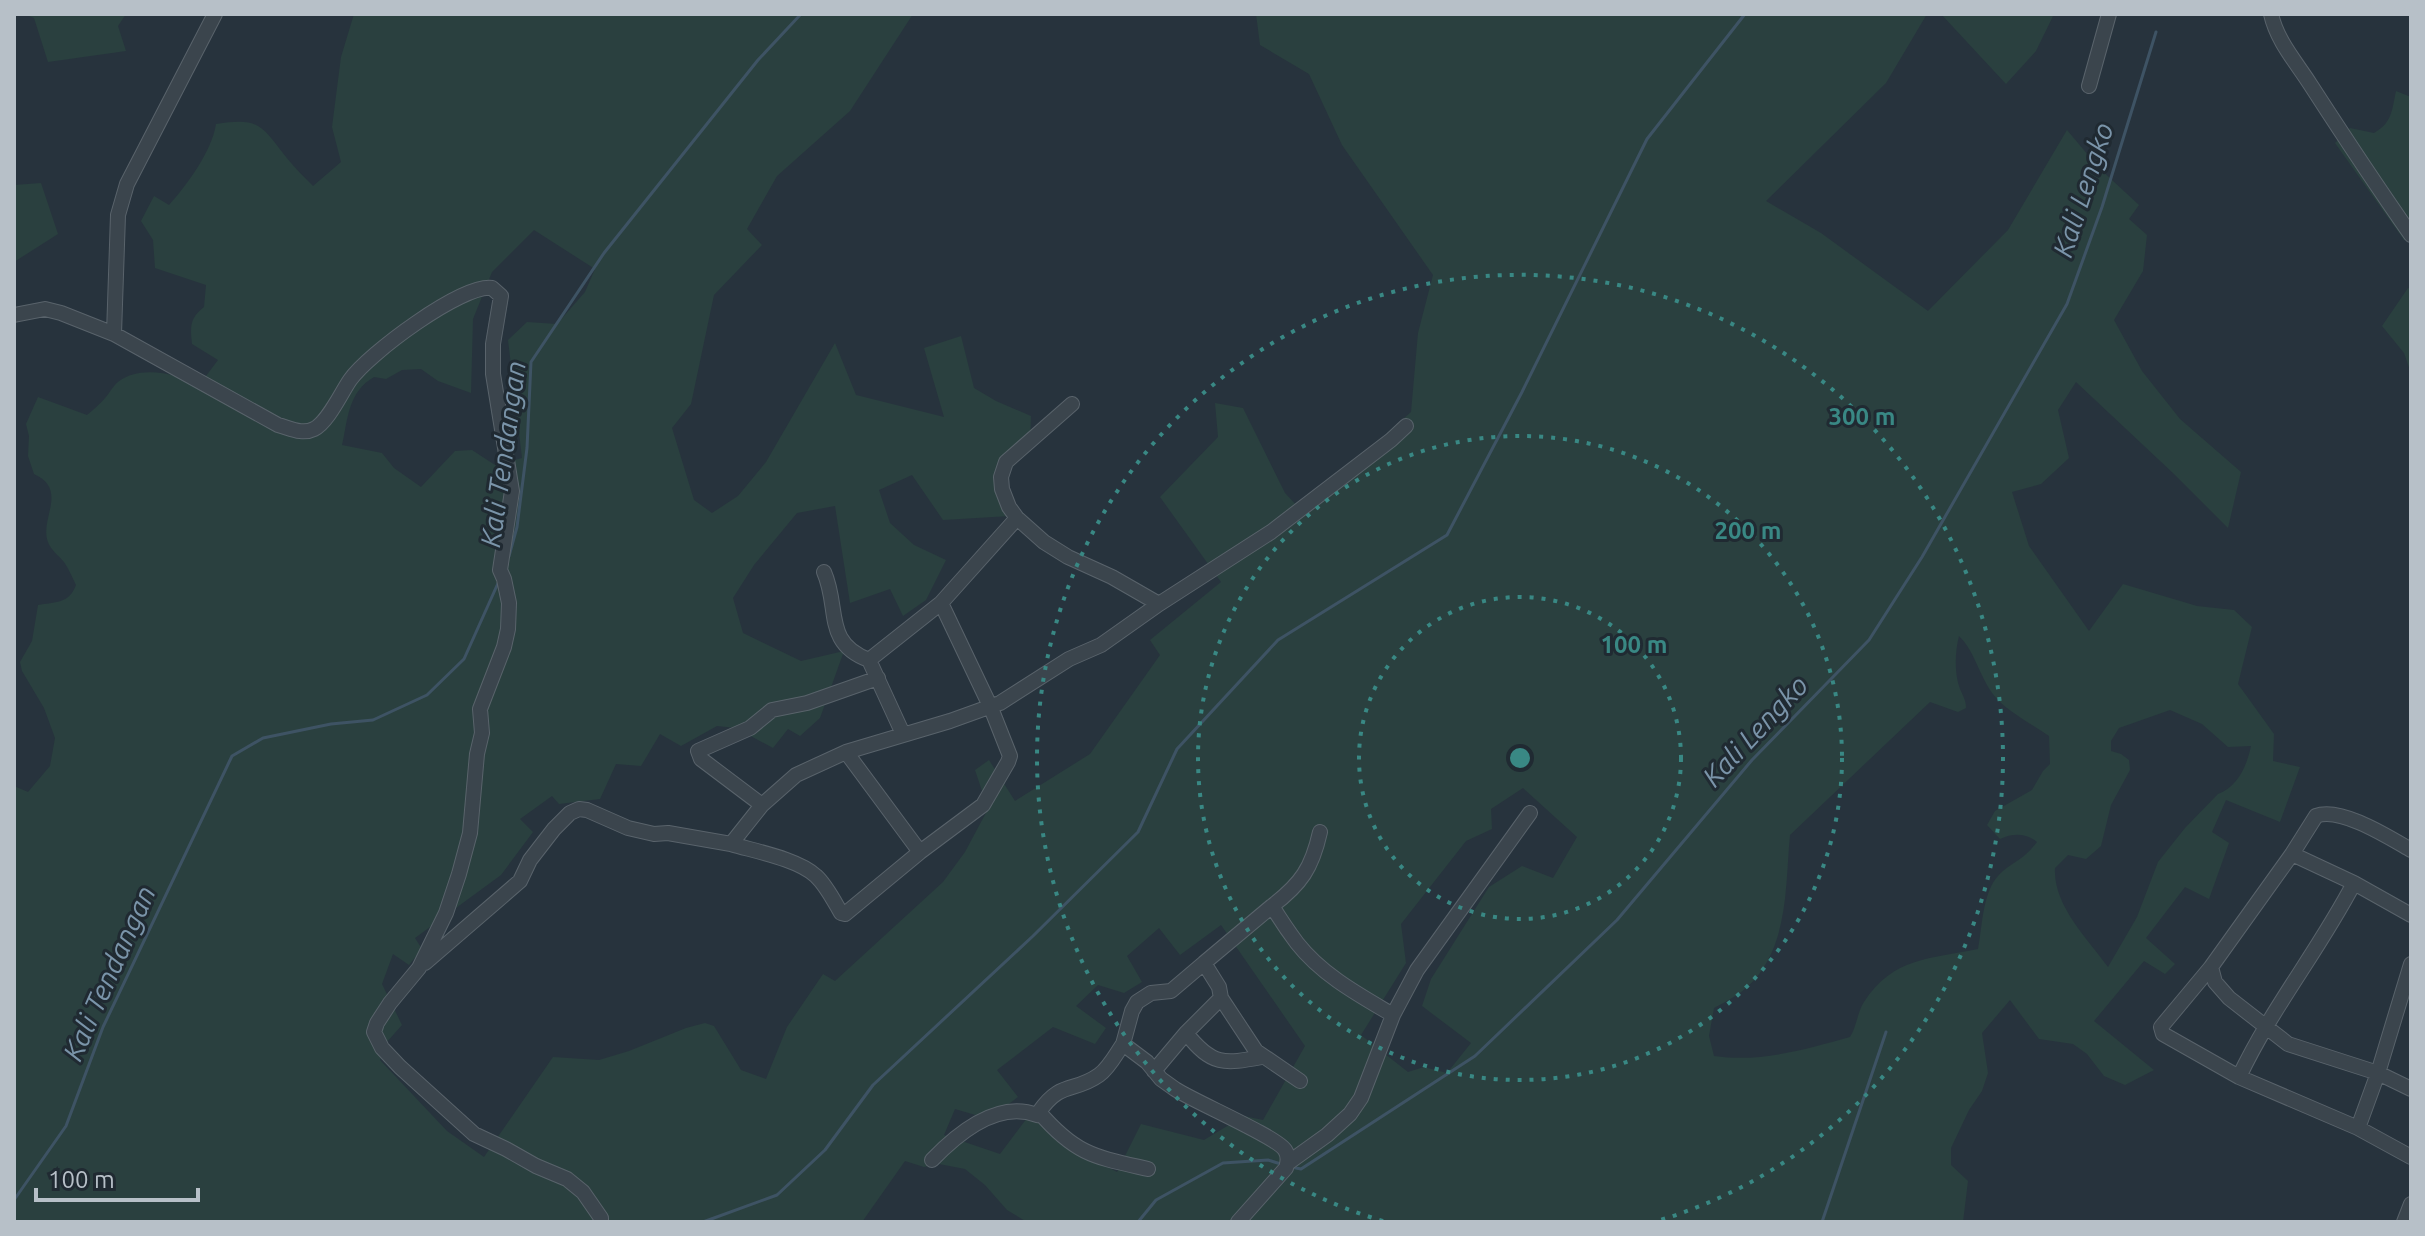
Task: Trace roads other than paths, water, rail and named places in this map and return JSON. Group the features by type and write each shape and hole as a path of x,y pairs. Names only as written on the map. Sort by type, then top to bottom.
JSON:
{"street":[{"path":"114,334 116,246 121,201 215,14"},
{"path":"2089,86 2109,14"},
{"path":"2271,14 2286,49 2411,235"},
{"path":"14,315 45,309 114,334 278,425 302,432 318,427 349,380 380,349 441,307 471,290 492,288 501,296 493,344 493,374 512,491 502,575 509,603 508,629 480,709 482,733 477,754 470,833 446,913 419,968"},
{"path":"1072,404 1006,462 1001,477 1009,507 1044,542 1159,604"},
{"path":"731,844 762,805 796,775 846,752 991,708 1069,659 1101,645 1271,532 1406,426"},
{"path":"869,660 941,603 1017,518"},
{"path":"824,572 831,590 834,622 840,638 850,651 869,660 903,734"},
{"path":"601,1222 594,1206 567,1179 474,1134 382,1048 374,1032 377,1023 419,968 520,881 530,860 554,829 570,813 579,809 628,828 731,844 786,861 818,878 843,914 983,805 1008,762 1009,753 991,708 941,603"},
{"path":"762,805 701,759 698,751 750,728 772,710 807,703 878,678"},
{"path":"846,752 920,852"},
{"path":"1238,1222 1288,1165 1350,1114 1361,1098 1393,1015 1417,970 1530,813"},
{"path":"2411,850 2369,826 2321,813 2312,820 2292,854 2211,967 2161,1027 2161,1031 2204,1059 2358,1128 2411,1157"},
{"path":"932,1160 982,1121 1020,1111 1037,1115 1049,1098 1058,1092 1097,1076 1123,1044 1132,1011 1140,998 1151,993 1171,991 1287,895 1305,875 1320,832"},
{"path":"2292,854 2354,883 2411,915"},
{"path":"2239,1077 2265,1028 2327,933 2354,883"},
{"path":"1272,906 1299,945 1321,967 1348,988 1393,1015"},
{"path":"1204,963 1219,987 1221,998 1262,1057 1300,1081"},
{"path":"2358,1128 2411,964"},
{"path":"2211,967 2221,990 2288,1044 2378,1073 2411,1089"},
{"path":"1154,1071 1221,998"},
{"path":"1186,1033 1204,1053 1218,1061 1262,1057"},
{"path":"1123,1044 1147,1062 1161,1079 1189,1098 1273,1140 1287,1152 1288,1165"},
{"path":"1039,1112 1069,1142 1088,1153 1148,1169"},
{"path":"2404,1222 2411,1204"}],"waterway":[{"name":"Kali Tendangan","path":"509,556 517,527 527,448 531,362 604,253 758,60 801,14"},
{"path":"703,1222 777,1195 825,1150 873,1085 1033,936 1138,832 1177,749 1278,640 1447,535 1522,392 1647,139 1745,14"},
{"name":"Kali Lengko","path":"1291,1167 1301,1169 1475,1056 1617,920 1752,760 1869,640 1922,557 2067,304 2102,207 2156,32"},
{"name":"Kali Tendangan","path":"14,1200 66,1126 103,1027 232,756 263,738 331,724 373,720 427,695 464,659 499,581"},
{"path":"1822,1222 1886,1032"},
{"name":"Kali Lengko","path":"1138,1222 1156,1200 1223,1163 1268,1160 1284,1165"}]}
